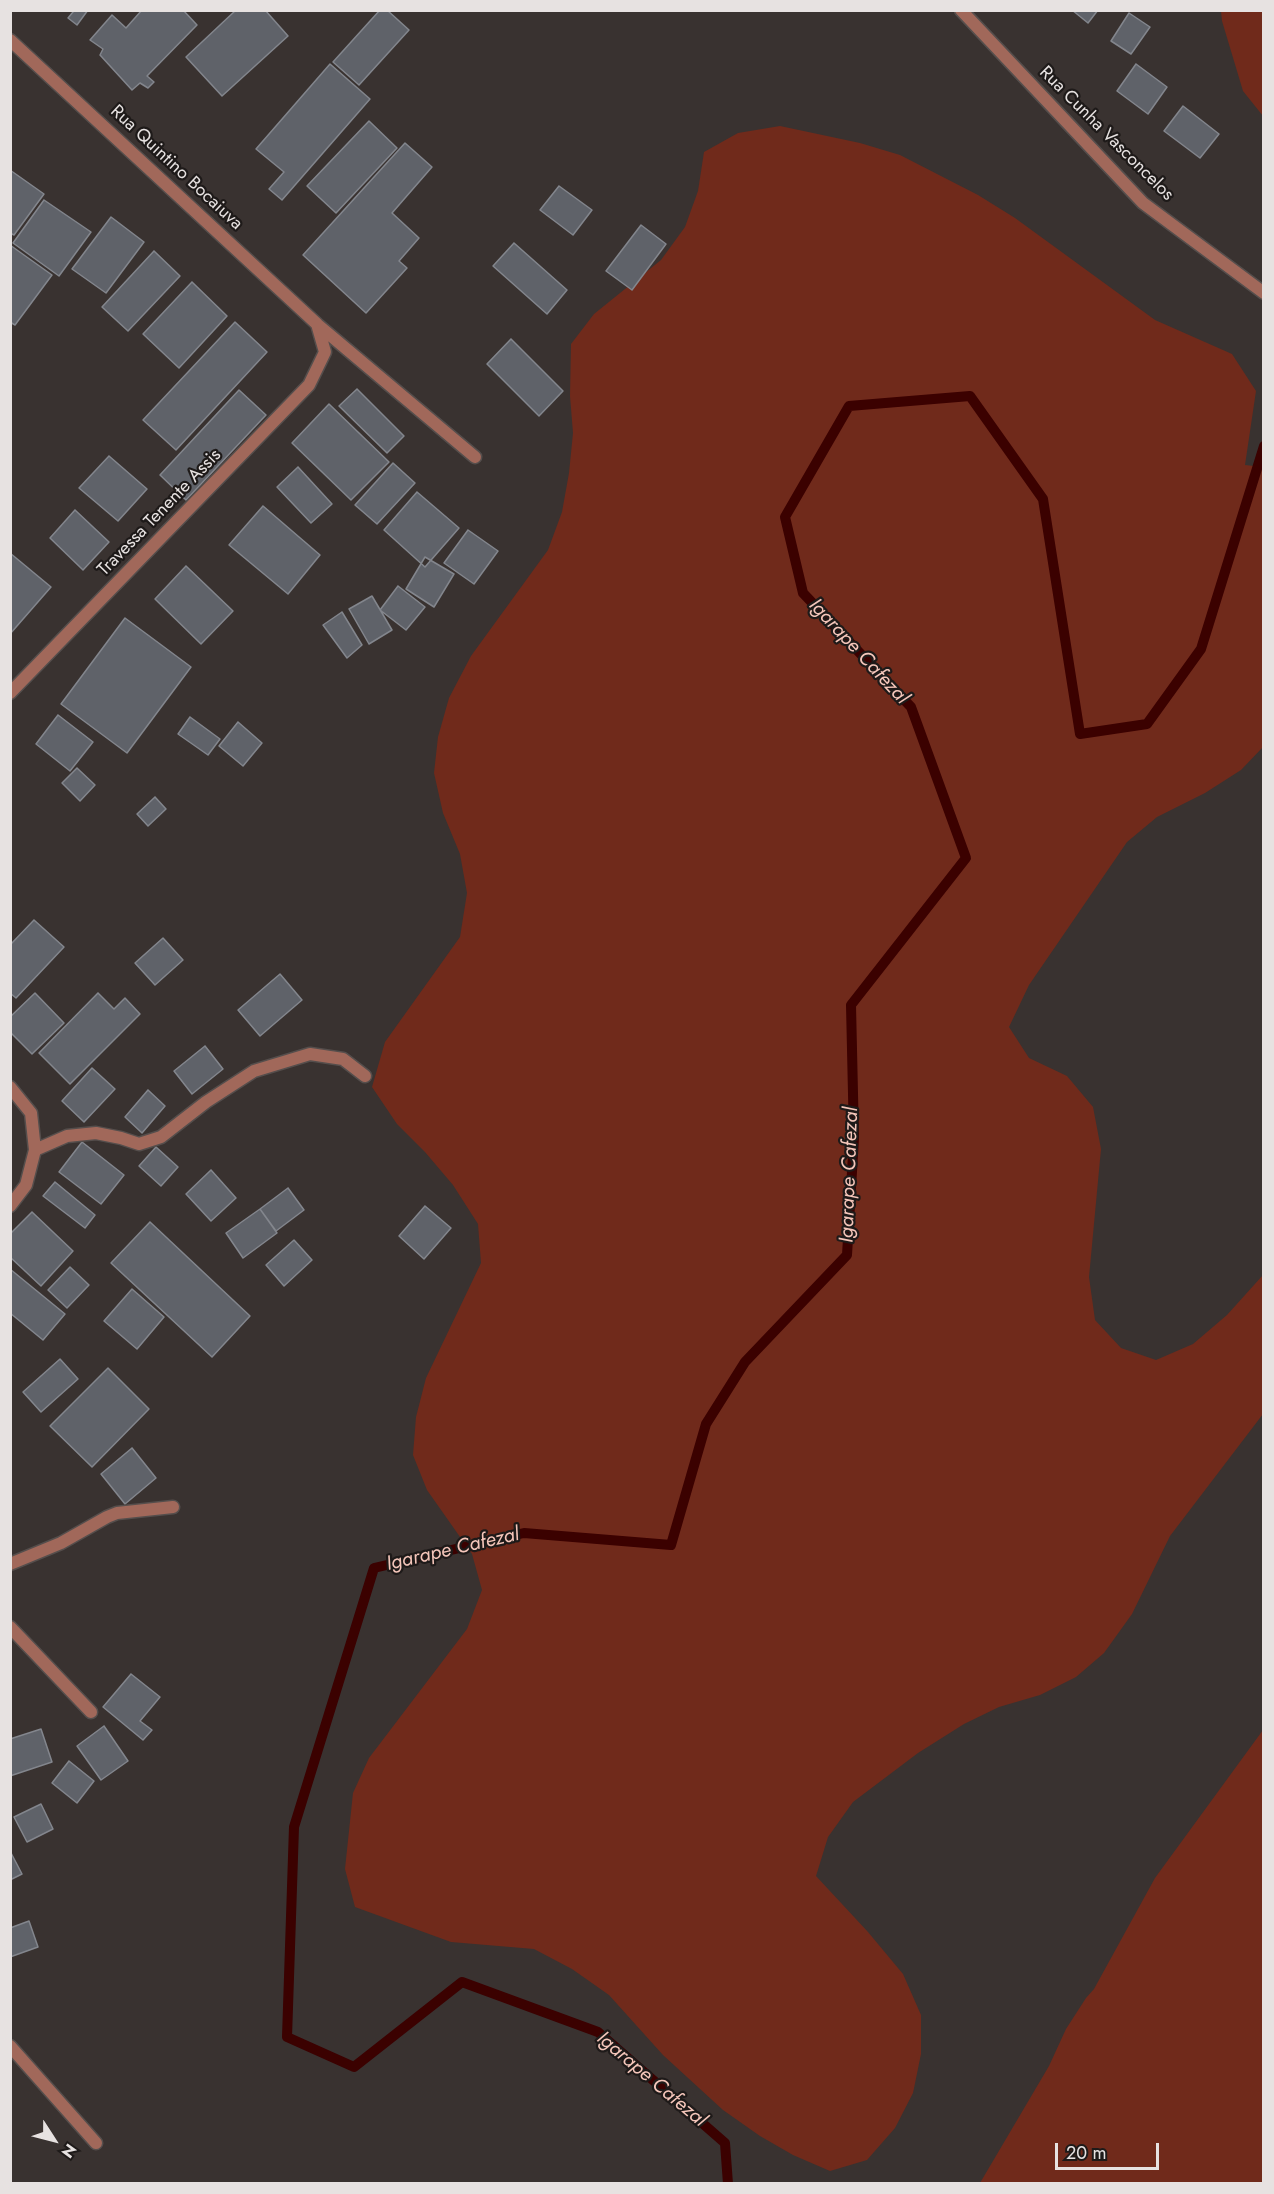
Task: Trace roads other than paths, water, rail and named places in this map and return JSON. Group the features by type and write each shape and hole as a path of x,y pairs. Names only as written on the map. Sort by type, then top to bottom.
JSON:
{"street":[{"name":"Rua Cunha Vasconcelos","path":"961,10 1143,203 1261,290"},
{"name":"Rua Quintino Bocaiuva","path":"10,40 317,324 475,457"},
{"name":"Travessa Tenente Assis","path":"10,693 309,386 325,351 317,324"},
{"path":"35,1150 67,1136 96,1133 139,1144 161,1137 206,1102 254,1071 310,1054 343,1059 365,1076"},
{"path":"10,1088 31,1113 35,1150 26,1185 10,1206"},
{"path":"10,1564 61,1543 106,1517 173,1507"},
{"path":"10,1627 91,1712"},
{"path":"10,2046 96,2143"}],"waterway":[{"name":"Igarape Cafezal","path":"728,2184 725,2143 598,2032 462,1982 354,2067 287,2037 294,1827 374,1568 524,1533 671,1545 706,1424 745,1362 847,1255 854,1138 851,1005 966,858 911,707 803,593 785,517 849,406 970,396 1043,499 1080,734 1147,724 1201,649 1264,446"}]}
